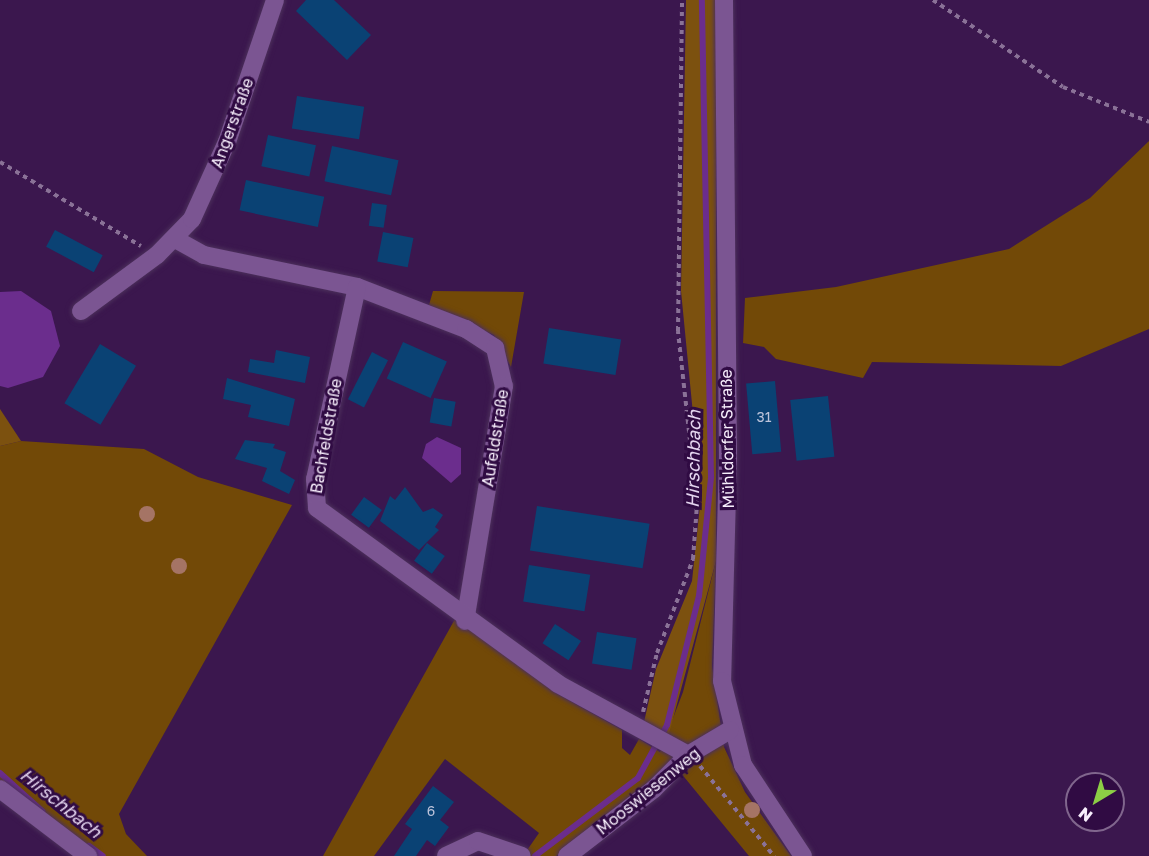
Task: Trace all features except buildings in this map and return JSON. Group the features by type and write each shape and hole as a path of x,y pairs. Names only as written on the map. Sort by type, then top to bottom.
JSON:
{"street":[{"name":"Angerstraße","path":"175,239 208,189 275,0"},
{"name":"Mühldorfer Straße","path":"724,0 728,468 721,654 730,730 752,782 803,856"},
{"path":"81,311 175,239"},
{"name":"Aufeldstraße","path":"175,239 204,255 357,287 466,329 490,343 501,360 504,386 465,621"},
{"name":"Bachfeldstraße","path":"357,287 315,479 316,508 465,621"},
{"path":"465,621 643,733 688,755"},
{"name":"Mooswiesenweg","path":"567,856 654,789 688,755 730,730"},
{"path":"0,789 88,856"},
{"path":"446,856 478,841 522,856"}],"path":[{"path":"643,733 657,653 693,558 698,504 678,331 682,0"},
{"path":"933,0 1063,87 1149,122"},
{"path":"0,162 157,255"},
{"path":"688,755 774,856"}],"shaded area":[{"path":"686,0 716,0 716,561 668,737 644,722 656,669 692,581 701,496 681,291"},
{"path":"1149,141 1149,329 1061,366 872,362 863,378 776,359 764,347 743,343 745,298 836,287 1009,249 1090,198"},
{"path":"21,291 51,311 60,346 43,377 8,388 0,386 0,292"},
{"path":"433,291 524,292 511,367 494,335 429,305"},
{"path":"0,409 21,441 0,446"},
{"path":"437,437 461,448 461,474 451,483 422,458 426,444"},
{"path":"21,441 144,449 198,477 292,505 119,814 126,834 147,856 95,856 0,783 0,446"},
{"path":"716,561 712,666 724,747 745,792 791,856 749,856 680,772 556,856 523,856 539,833 445,759 374,856 323,856 455,619 554,692 622,730 622,748 630,755 639,739 660,752 683,692"}],"waterway":[{"name":"Hirschbach","path":"535,856 638,778 667,725 699,596 711,477 702,0"},
{"name":"Hirschbach","path":"0,773 42,811"},
{"name":"Hirschbach","path":"89,846 103,856"}]}
